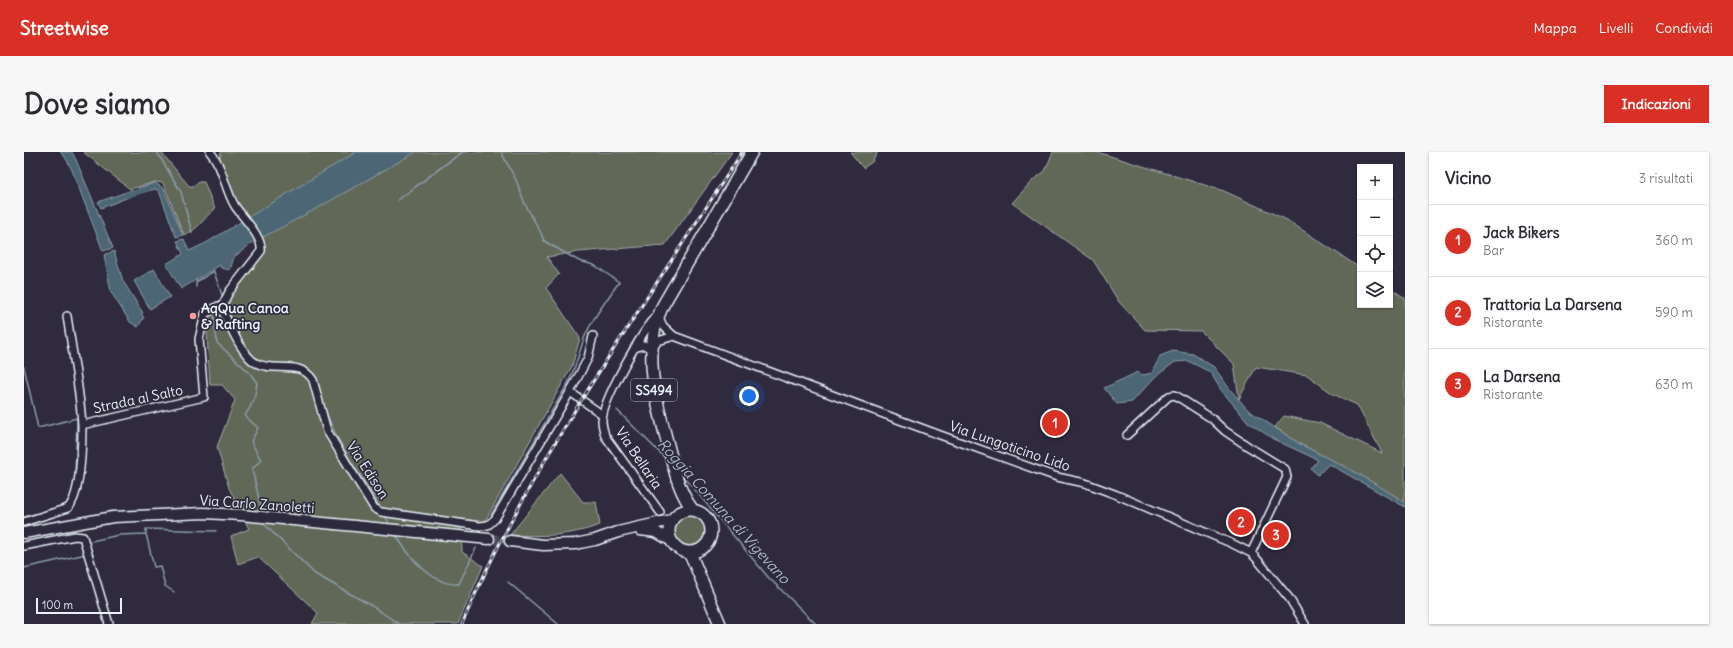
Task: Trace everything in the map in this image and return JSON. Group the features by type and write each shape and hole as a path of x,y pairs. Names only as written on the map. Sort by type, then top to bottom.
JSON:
{"main road":[{"name":"SS494","path":"708,597 700,563 701,552 710,537 710,525 705,516 693,510 687,502 678,481 654,393 652,346 658,315 752,152"},
{"name":"SS494","path":"670,540 668,530 679,504 678,481"},
{"path":"510,541 543,545 575,544 674,518 687,510 693,510"},
{"name":"Via Carlo Zanoletti","path":"24,534 113,517 204,513 262,517 489,539"},
{"path":"630,530 656,532 670,540 678,549 688,552 694,552 703,547"},
{"name":"SS494","path":"688,552 720,624"}],"street":[{"path":"210,152 217,156 234,203 261,245 259,254 223,303"},
{"name":"Strada al Salto","path":"24,522 60,512 68,508 73,503 79,472 82,425 204,397 200,335 204,325 205,314 223,303"},
{"name":"Via Edison","path":"223,303 247,356 256,363 299,369 309,374 313,380 327,431 374,508 383,512 480,526 488,525 495,519 570,392 588,358 593,336"},
{"path":"658,315 663,326 674,336"},
{"name":"Via Bellaria","path":"658,315 650,322 639,339 613,388 602,421 605,436 660,512"},
{"path":"67,316 82,425"},
{"path":"652,346 658,341 674,336"},
{"name":"Via Lungoticino Lido","path":"674,336 969,446 1057,477 1085,483 1117,495 1251,553 1289,598 1305,624"},
{"path":"639,339 650,339 652,346"},
{"path":"635,347 645,344 652,346"},
{"path":"570,392 603,415"},
{"path":"1127,435 1169,396 1175,395 1211,418 1225,431 1285,469 1287,476 1251,553"},
{"path":"24,546 75,536 82,537 110,624"}],"green space":[{"path":"83,152 161,152 189,186 193,186 199,182 204,182 215,209 194,230 184,235 163,183 155,182 130,189"},
{"path":"221,152 732,152 665,245 578,252 547,257 559,274 546,288 580,338 572,366 484,523 461,519 462,552 483,566 458,624 312,624 318,613 258,557 238,564 231,536 249,529 229,488 217,447 235,400 222,385 210,385 206,317 225,308 231,295 265,248 226,183 219,161"},
{"path":"850,152 878,152 872,162 863,168"},
{"path":"1053,152 1097,152 1224,191 1287,220 1357,266 1357,308 1393,308 1393,290 1405,298 1405,502 1357,473 1300,444 1275,427 1284,416 1320,423 1382,453 1357,405 1333,394 1307,375 1256,367 1239,399 1234,364 1201,331 1145,330 1119,302 1093,260 1012,203 1031,182 1045,171"},
{"path":"560,473 583,502 596,502 600,525 566,534 534,536 510,535"},
{"path":"689,514 695,515 702,521 705,530 704,536 698,543 689,546 683,545 676,539 673,530 674,524 680,517"}],"water":[{"path":"60,152 72,152 113,248 103,251 72,170 65,157"},
{"path":"356,152 416,152 316,209 252,243 234,257 230,270 221,268 220,265 181,289 166,264 183,254 177,241 184,239 189,251 206,243"},
{"path":"155,183 163,188 183,235 176,237 159,191 155,189 140,193 138,188"},
{"path":"132,190 134,195 101,208 98,202"},
{"path":"114,251 123,281 143,313 141,314 144,317 138,327 130,322 111,292 104,255"},
{"path":"154,269 170,297 150,309 134,281"},
{"path":"1173,351 1193,354 1214,367 1229,388 1248,410 1300,444 1357,473 1405,502 1405,507 1329,464 1318,475 1311,469 1318,460 1273,439 1248,422 1221,390 1210,372 1188,361 1175,362 1155,377 1132,402 1117,404 1104,388 1138,372 1143,375 1152,373 1160,356"}],"waterway":[{"path":"157,152 181,192 192,233"},
{"name":"Roggia Comuna di Vigevano","path":"398,200 463,152"},
{"name":"Roggia Comuna di Vigevano","path":"491,515 567,385 590,326 619,282 594,265 579,261 544,241 525,204 516,180 501,152"},
{"path":"127,195 147,189"},
{"name":"Roggia Comuna di Vigevano","path":"213,269 223,298"},
{"path":"196,287 196,282 214,271"},
{"name":"Roggia Comuna di Vigevano","path":"226,305 248,350 259,361"},
{"path":"214,312 217,343 249,372 257,383 254,400 245,416 258,428 251,442 261,460 252,469 262,512"},
{"name":"Roggia Comuna di Vigevano","path":"265,362 275,364"},
{"path":"24,367 38,428 77,418 75,475"},
{"name":"Roggia Comuna di Vigevano","path":"324,406 342,446 380,507"},
{"name":"Roggia Comuna di Vigevano","path":"617,410 667,460"},
{"name":"Roggia Comuna di Vigevano","path":"680,472 768,577 816,624"},
{"path":"24,517 53,509"},
{"name":"Roggia Comuna di Vigevano","path":"385,516 390,525"},
{"path":"264,522 265,525 315,574 372,606 399,624"},
{"path":"87,542 119,535 146,534 146,529 216,531"},
{"path":"146,534 154,567 160,566 165,586 174,592"},
{"name":"Roggia Comuna di Vigevano","path":"396,535 414,560 422,568 430,575 449,583 459,584 476,548"},
{"path":"24,568 86,554"},
{"path":"508,582 558,624"}],"tunnel":[{"path":"489,539 510,541"}],"railway":[{"path":"462,624 522,501 556,441 629,324 742,152"}],"place":[{"name":"AqQua Canoa & Rafting","path":"193,316"},
{"name":"Jack Bikers","path":"1055,423"},
{"name":"Trattoria La Darsena","path":"1241,522"},
{"name":"La Darsena","path":"1276,535"}]}
